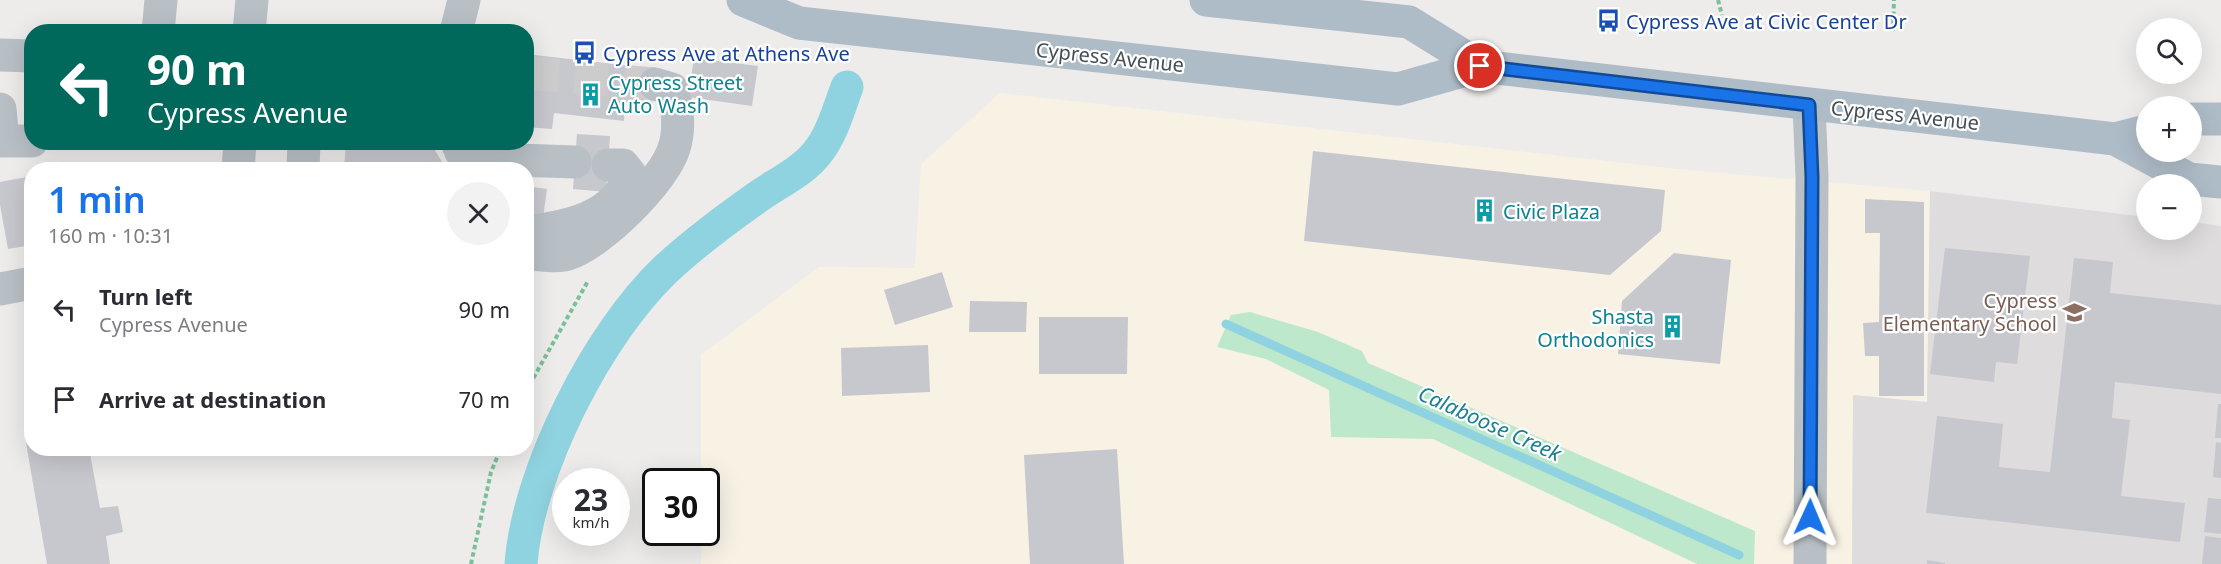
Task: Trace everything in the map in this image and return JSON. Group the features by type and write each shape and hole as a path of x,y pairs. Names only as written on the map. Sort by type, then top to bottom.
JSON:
{"main road":[{"name":"Cypress Avenue","path":"743,0 799,23 1398,89 1480,66 2115,139 2136,134"},
{"name":"Cypress Avenue","path":"1206,0 1409,22 1480,66"},
{"path":"2202,119 2221,119"},
{"name":"Cypress Avenue","path":"2115,139 2189,179 2221,182"}],"street":[{"path":"159,24 161,0"},
{"path":"250,24 252,0"},
{"path":"458,24 464,0"},
{"path":"0,55 24,56"},
{"path":"534,254 567,255 598,239 645,194 674,149 677,104 672,89 655,84"},
{"path":"1809,105 1812,177 1810,564"},
{"path":"0,109 3,141 24,141"},
{"path":"459,155 499,162"},
{"path":"534,164 575,162"},
{"path":"534,231 557,228 600,213 617,198 627,186 630,174 623,165 608,165"},
{"path":"0,289 24,284"}],"path":[{"path":"1718,0 1722,15"},
{"path":"1893,31 1894,0"},
{"path":"534,378 593,274"},
{"path":"471,564 492,472 498,456"}],"shaded area":[{"path":"1000,93 1678,169 1930,191 1927,402 1853,395 1852,564 701,564 701,546 720,546 720,468 701,468 701,355 819,267 915,268 921,164"},
{"name":"Cypress Elementary School","path":"1930,191 2136,216 2136,240 2202,240 2202,223 2221,226 2221,564 1852,564 1853,395 1927,402"}],"green space":[{"path":"1250,312 1318,332 1362,351 1368,363 1755,531 1754,564 1697,564 1433,439 1331,437 1329,390 1266,359 1217,347 1231,315"}],"building":[{"name":"Cypress Street Auto Wash","path":"534,55 656,69 652,106 625,103 624,121 554,113 552,129 534,128"},
{"path":"694,58 758,66 752,106 688,97"},
{"path":"577,134 610,136 606,192 573,189"},
{"path":"345,150 435,150 442,162 345,162"},
{"name":"Civic Plaza","path":"1313,151 1665,190 1661,231 1610,275 1304,241"},
{"path":"24,178 24,246 8,249 0,205 0,182"},
{"path":"534,187 547,189 543,218 534,217"},
{"path":"1865,199 1924,202 1924,396 1879,396 1879,356 1865,356 1863,323 1879,322 1880,233 1865,233"},
{"path":"1945,248 2030,256 2017,364 1996,362 1994,382 1930,374"},
{"name":"Shasta Orthodonics","path":"1674,253 1731,260 1720,364 1618,354 1622,301"},
{"path":"2074,258 2113,262 2110,293 2221,305 2221,394 2115,382 2112,418 2130,420 2121,496 2185,503 2180,542 1926,513 1937,416 2003,424 1999,467 2050,472"},
{"path":"942,272 953,307 895,325 884,290"},
{"path":"970,301 1027,302 1026,332 969,332"},
{"path":"1039,317 1128,317 1127,374 1039,374"},
{"path":"928,345 930,392 842,396 841,348"},
{"path":"2218,404 2221,404 2221,438 2215,438"},
{"path":"2216,442 2221,443 2221,478 2213,477"},
{"path":"1117,449 1124,564 1030,564 1024,455"},
{"path":"28,456 90,456 100,508 118,506 123,532 106,536 110,564 47,564"},
{"path":"2208,498 2221,499 2221,534 2204,532"},
{"path":"2205,536 2221,538 2221,564 2202,564"},
{"path":"1927,560 1945,563 1945,564 1927,564"}],"waterway":[{"path":"521,564 526,527 537,487 552,447 570,406 615,330 640,297 676,260 725,221 812,159 831,130 847,87"},
{"name":"Calaboose Creek","path":"1226,324 1739,555"}],"tunnel":[{"path":"534,74 655,84"}],"place":[{"name":"Cypress Ave at Civic Center Dr","path":"1608,21"},
{"name":"Cypress Ave at Athens Ave","path":"585,53"},
{"name":"Cypress Street Auto Wash","path":"590,94"},
{"name":"Civic Plaza","path":"1485,211"},
{"name":"Cypress Elementary School","path":"2075,312"},
{"name":"Shasta Orthodonics","path":"1672,327"}],"route":[{"path":"1480,66 1809,105 1812,177 1810,517"}]}
